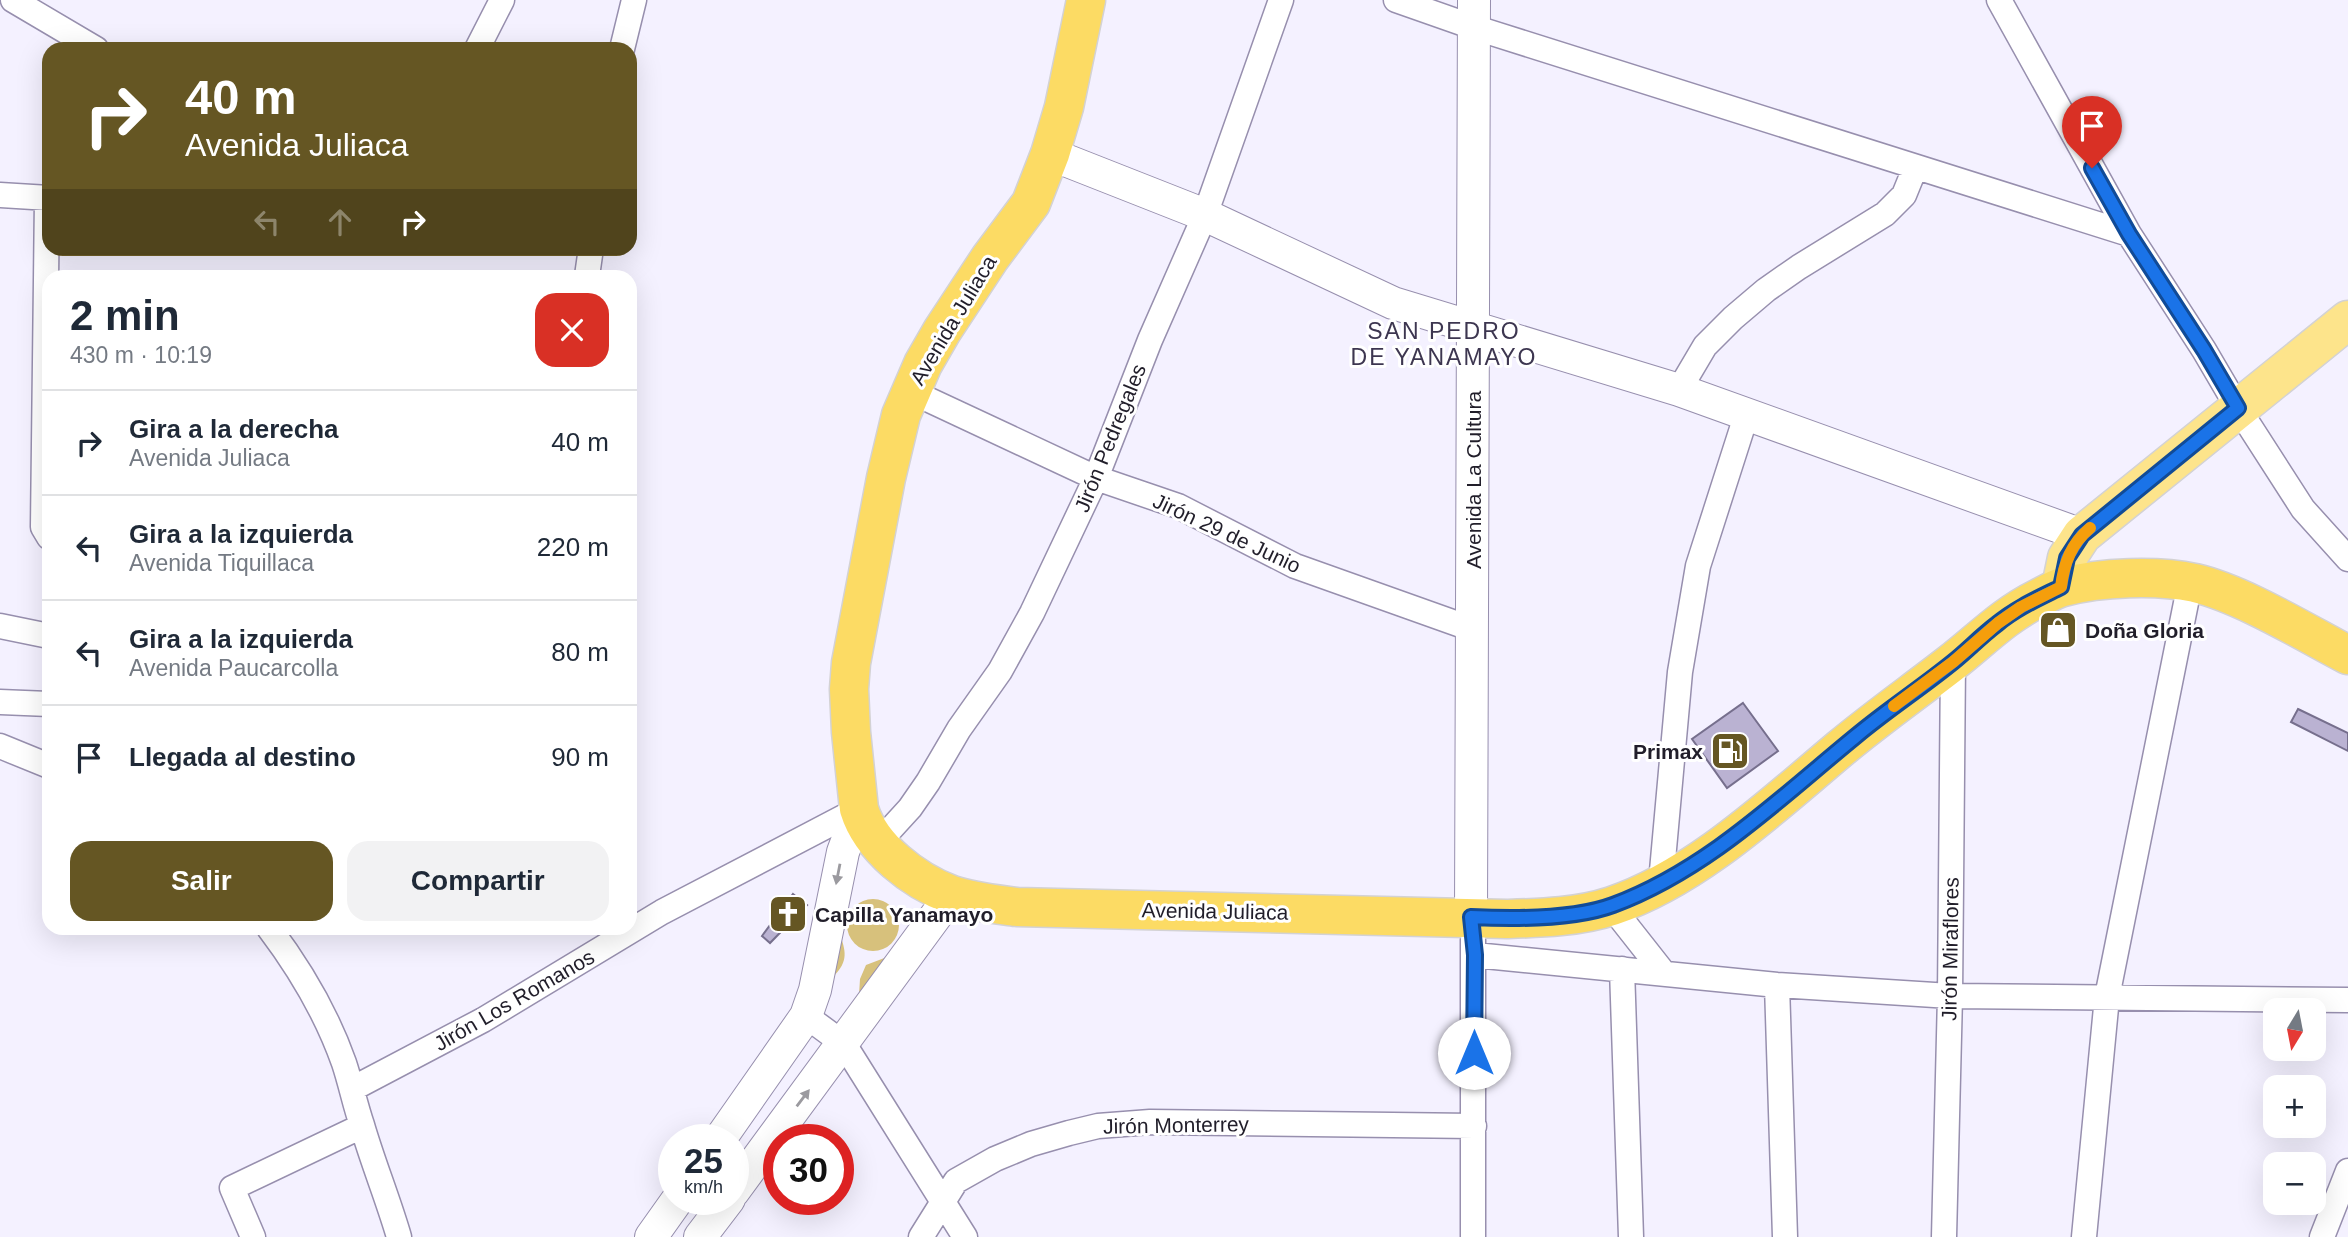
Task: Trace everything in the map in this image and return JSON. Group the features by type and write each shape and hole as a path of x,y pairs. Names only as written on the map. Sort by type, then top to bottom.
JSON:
{"highway":[{"name":"Avenida Juliaca","path":"1086,0 1064,107 1031,203 967,291 923,364 901,415 886,478 851,663 851,732 859,809 864,825 878,843 911,872 952,894 984,903 1017,906 1471,917 1538,918 1611,906 1700,860 1735,836 1998,623 2021,607 2061,587 2144,578 2190,583 2224,594 2348,655"}],"main road":[{"path":"2061,587 2067,558 2082,535 2348,320"}],"street":[{"path":"13,0 84,42"},
{"path":"481,42 502,0"},
{"path":"624,42 634,0"},
{"name":"Jirón Pedregales","path":"878,843 910,808 928,782 959,729 1000,671 1032,613 1096,478 1150,340 1205,215 1281,0"},
{"path":"1396,0 1473,13 1915,168 2129,234"},
{"path":"1998,0 2129,234 2303,509 2348,559"},
{"name":"Avenida La Cultura","path":"1471,917 1473,13"},
{"path":"1050,154 1205,215 1393,303 1679,390 2082,535"},
{"path":"1679,390 1705,346 1733,318 1799,267 1885,214 1904,195 1915,168"},
{"path":"0,195 42,198"},
{"name":"Jirón 29 de Junio","path":"910,391 1096,478 1178,506 1295,566 1472,629"},
{"path":"1661,882 1680,672 1698,566 1747,413"},
{"path":"2084,1237 2107,997 2190,583"},
{"path":"0,626 42,635"},
{"name":"Jirón Miraflores","path":"1944,1237 1950,996 1953,662"},
{"path":"0,702 42,704"},
{"path":"0,746 42,763"},
{"path":"730,1124 806,1016 816,990 843,852 859,809"},
{"name":"Jirón Los Romanos","path":"637,927 859,809"},
{"path":"749,1171 952,894"},
{"path":"1611,906 1663,972"},
{"path":"1471,917 1475,955 1472,1237"},
{"path":"274,935 324,1018 352,1089 399,1237"},
{"name":"Jirón Los Romanos","path":"352,1089 483,1020 624,935"},
{"path":"1475,955 1777,985 1950,996 2348,1000"},
{"path":"1622,969 1631,1237"},
{"path":"1777,985 1785,1237"},
{"path":"806,1016 844,1044 965,1237"},
{"name":"Jirón Monterrey","path":"920,1237 956,1181 995,1159 1031,1144 1098,1126 1150,1122 1474,1126"},
{"path":"253,1237 232,1188 362,1126"},
{"path":"2322,1237 2348,1171"},
{"path":"651,1237 667,1215"},
{"path":"700,1237 717,1215"}],"shaded area":[{"path":"873,899 883,901 891,907 897,915 897,935 891,943 883,949 873,951 863,949 855,943 849,935 847,925 849,915 855,907 863,901"},
{"path":"839,932 845,956 842,966 833,977"},
{"path":"887,957 859,995 860,979 866,965"}],"building":[{"path":"1743,703 1778,751 1727,788 1692,739"},
{"path":"2298,709 2348,733 2348,751 2291,722"},
{"name":"Capilla Yanamayo","path":"793,894 807,905 770,943 762,936"}],"slow traffic":[{"path":"1894,706 1953,662 1998,623 2021,607 2061,587 2067,558 2073,546 2090,528"}],"place":[{"name":"Doña Gloria","path":"2058,630"},
{"name":"Primax","path":"1730,751"},
{"name":"Capilla Yanamayo","path":"788,914"}],"district":[{"name":"SAN PEDRO DE YANAMAYO","path":"1444,344"}],"route":[{"path":"1474,1053 1475,955 1471,917 1538,918 1611,906 1642,893 1700,860 1735,836 1998,623 2021,607 2061,587 2067,558 2082,535 2238,408 2129,234 2092,168"}]}
